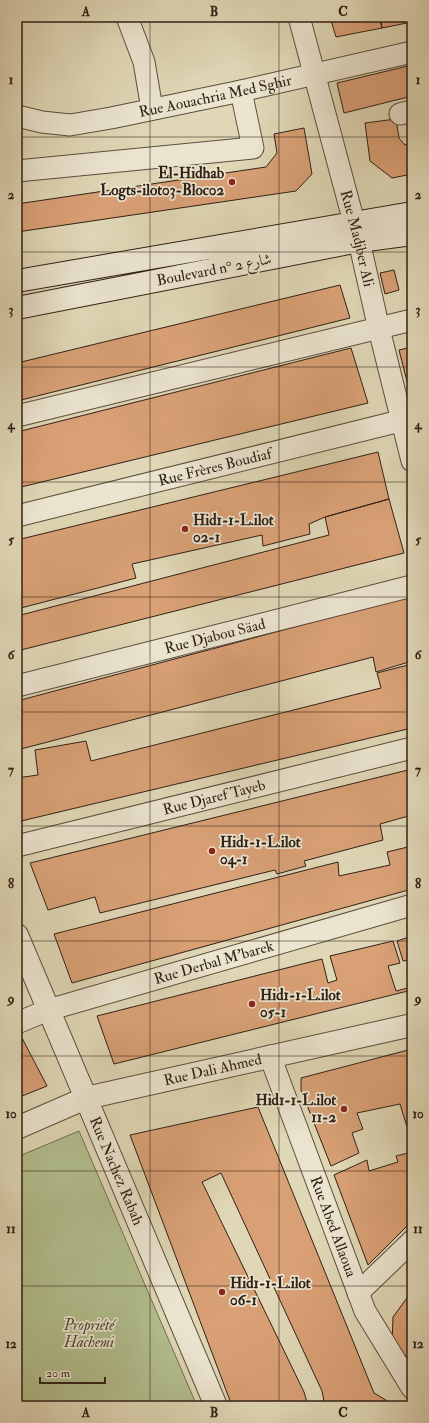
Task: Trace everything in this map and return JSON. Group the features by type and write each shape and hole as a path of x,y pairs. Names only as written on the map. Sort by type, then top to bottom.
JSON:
{"street":[{"path":"127,17 144,62 152,109"},
{"name":"Rue Madjber Ali","path":"299,17 357,232 378,328 407,419 412,461"},
{"name":"Rue Aouachria Med Sghir","path":"17,116 42,122 70,125 241,91 412,52"},
{"path":"17,171 252,148 241,91"},
{"name":"Boulevard n° شارع 2","path":"17,308 357,232 412,214"},
{"name":"Boulevard n° شارع 2","path":"17,281 357,232 412,234"},
{"path":"17,416 412,320"},
{"name":"Rue Frères Boudiaf","path":"17,516 407,419"},
{"name":"Rue Djabou Säad","path":"17,686 412,586"},
{"name":"Rue Djaref Tayeb","path":"17,846 412,748"},
{"name":"Rue Derbal M'barek","path":"17,1023 48,1010 412,905"},
{"name":"Rue Nachez Rabah","path":"17,935 216,1406"},
{"name":"Rue Dali Ahmed","path":"17,1128 86,1098 412,1025"},
{"name":"Rue Abed Allaoua","path":"270,1056 365,1311 412,1388"},
{"path":"358,1293 412,1241"}],"green space":[{"name":"Propriété Hachemi","path":"79,1131 197,1406 17,1406 17,1157"}],"building":[{"path":"330,17 379,17 382,28 336,37"},
{"path":"381,17 412,17 412,22 382,28"},
{"path":"412,65 412,96 344,113 337,83"},
{"path":"396,119 399,138 405,145 412,143 412,174 392,178 370,161 365,123"},
{"name":"El-Hidhab Logts-ilot03-Bloc02","path":"304,128 312,174 296,191 17,232 17,204 266,167 277,153 274,134"},
{"path":"394,270 399,290 385,294 380,273"},
{"path":"340,285 350,318 17,401 17,363"},
{"path":"412,347 412,401 399,350"},
{"path":"351,348 368,403 17,488 17,432"},
{"name":"Hid1-1-L.ilot 02-1","path":"378,452 389,499 325,517 309,524 310,534 263,546 262,535 132,564 136,578 17,609 17,540"},
{"path":"389,499 404,553 17,651 17,616 329,535 325,517"},
{"path":"411,596 412,661 376,672 373,657 17,750 17,701"},
{"path":"412,664 412,728 17,822 17,778 38,775 35,750 86,741 91,761 381,688 377,673"},
{"name":"Hid1-1-L.ilot 04-1","path":"412,769 412,815 380,824 383,840 304,861 306,866 277,874 275,870 100,913 95,897 48,910 30,863"},
{"name":"Hid1-1-L.ilot 04-1","path":"412,846 412,889 72,983 54,934 338,862 339,876 390,865 387,852"},
{"path":"412,936 412,960 403,961 397,941"},
{"name":"Hid1-1-L.ilot 05-1","path":"393,941 400,963 388,966 396,991 412,987 412,990 114,1064 97,1016 322,959 328,983 337,980 330,956"},
{"path":"22,1038 47,1086 17,1098 17,1040"},
{"name":"Hid1-1-L.ilot 11-2","path":"412,1049 412,1125 407,1127 400,1104 357,1113 363,1129 352,1133 359,1153 331,1166 301,1090 301,1078"},
{"name":"Hid1-1-L.ilot 06-1","path":"258,1107 374,1393 396,1406 325,1406 322,1391 221,1173 202,1182 304,1392 308,1406 232,1406 130,1135"},
{"path":"412,1152 412,1221 368,1265 334,1175 367,1160 369,1171 398,1162 396,1156"},
{"path":"412,1291 412,1360 392,1346 393,1317"}],"place":[{"name":"El-Hidhab Logts-ilot03-Bloc02","path":"232,182"},
{"name":"Hid1-1-L.ilot 02-1","path":"185,529"},
{"name":"Hid1-1-L.ilot 04-1","path":"212,851"},
{"name":"Hid1-1-L.ilot 05-1","path":"252,1004"},
{"name":"Hid1-1-L.ilot 11-2","path":"344,1109"},
{"name":"Hid1-1-L.ilot 06-1","path":"222,1292"}]}
